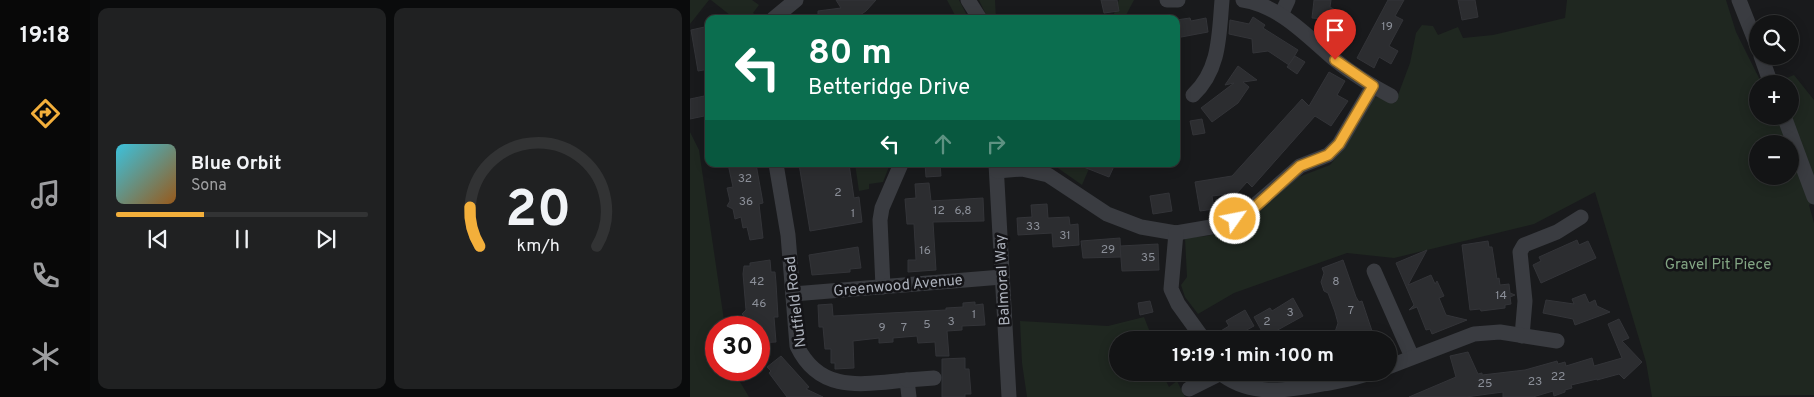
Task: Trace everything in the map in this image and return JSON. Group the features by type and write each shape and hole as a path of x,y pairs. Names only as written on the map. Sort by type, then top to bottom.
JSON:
{"street":[{"path":"778,15 796,0"},
{"path":"968,0 977,15"},
{"path":"1167,0 1178,0"},
{"path":"1193,95 1204,85 1213,67 1218,47 1222,0"},
{"path":"1243,0 1281,14 1311,36 1335,60 1391,96"},
{"path":"1281,14 1288,0"},
{"path":"1739,0 1749,25"},
{"path":"996,168 1022,169 1048,175 1106,214 1141,226 1176,233 1218,226 1254,208 1300,166 1328,155 1339,144 1373,86"},
{"path":"1787,125 1814,197"},
{"name":"Nutfield Road","path":"777,167 788,235 797,346 803,359 812,369 837,382 852,384 934,378"},
{"path":"883,287 880,220 882,208 899,167"},
{"name":"Balmoral Way","path":"996,168 1009,397"},
{"path":"1522,336 1525,301 1520,252 1524,245 1557,232 1581,217"},
{"path":"1176,233 1172,289 1178,304 1198,331"},
{"path":"1374,271 1412,357"},
{"name":"Greenwood Avenue","path":"793,294 1002,277"},
{"path":"1397,363 1474,334 1500,332 1557,340"},
{"path":"907,380 909,397"},
{"path":"1189,389 1204,381"},
{"path":"1232,381 1240,386 1262,392 1280,393 1339,381"}],"green space":[{"path":"690,0 709,0 690,24"},
{"path":"711,0 752,0 759,5 753,13 756,15 730,15"},
{"path":"947,0 959,0 967,15 955,15"},
{"path":"979,0 995,0 996,15 986,15"},
{"path":"1119,0 1134,0 1126,15 1113,15"},
{"name":"Gravel Pit Piece","path":"1567,0 1726,0 1736,32 1749,58 1749,65 1752,65 1758,75 1749,75 1749,125 1799,125 1799,81 1814,100 1814,201 1809,205 1814,223 1814,395 1652,397 1646,362 1595,192 1534,224 1394,258 1347,253 1234,293 1198,314 1185,297 1181,285 1187,277 1185,238 1207,236 1222,232 1257,214 1291,180 1330,165 1343,149 1370,102 1376,97 1395,103 1410,63 1416,33 1422,25 1433,26 1438,35 1458,27 1463,38 1493,35 1565,18"},
{"path":"690,132 699,150 723,316 705,316 705,381 740,381 749,397 690,397"},
{"path":"855,167 889,167 883,182 869,184 869,189 859,191"},
{"path":"1056,167 1090,167 1082,185"},
{"path":"1144,317 1149,331 1109,331 1109,381 1166,381 1169,387 1177,381 1185,397 1027,397 1022,363 1020,321 1108,326"}],"building":[{"path":"836,0 876,0 860,15 818,15 818,11 841,8"},
{"path":"1101,0 1117,0 1119,11 1104,13"},
{"path":"1314,0 1331,0 1330,7 1346,16 1339,29 1322,19 1312,18"},
{"path":"1388,0 1404,0 1395,16 1403,20 1389,46 1398,51 1391,64 1379,57 1374,68 1357,58"},
{"path":"1458,0 1475,0 1478,17 1462,20"},
{"path":"1253,17 1265,25 1263,28 1298,50 1289,65 1268,51 1253,53 1252,39 1229,34 1230,20 1249,24"},
{"path":"1190,18 1191,21 1206,18 1208,32 1180,37 1180,19"},
{"path":"705,27 705,70 698,71 691,30"},
{"path":"1295,56 1305,62 1297,74 1287,67"},
{"path":"1238,66 1257,80 1243,82 1249,87 1238,103 1212,122 1201,108 1234,83 1225,85"},
{"path":"1329,72 1345,81 1337,95 1348,101 1331,126 1315,116 1252,187 1247,182 1237,193 1212,196 1214,209 1200,211 1195,182 1232,176 1302,99 1309,106"},
{"path":"705,96 705,116 690,119 690,99"},
{"path":"1202,119 1205,133 1193,135 1190,121"},
{"path":"729,167 757,167 763,203 759,204 763,238 750,240 747,227 743,228 741,217 735,219 733,209 727,206 730,201 727,188 733,187"},
{"path":"799,167 849,167 854,198 859,197 862,222 810,231"},
{"path":"925,167 940,167 941,176 926,177"},
{"path":"1084,167 1114,167 1109,177"},
{"path":"929,183 931,201 983,198 984,221 933,222 936,270 908,272 908,260 916,260 914,224 907,224 905,199 916,198 915,184"},
{"path":"1169,193 1172,211 1153,214 1150,196"},
{"path":"1047,204 1048,218 1069,217 1070,225 1078,224 1079,245 1053,247 1052,233 1018,235 1017,218 1032,217 1031,205"},
{"path":"1120,238 1121,257 1083,258 1081,241"},
{"path":"1577,240 1579,245 1588,241 1596,258 1541,283 1533,265 1541,261 1539,257"},
{"path":"1488,241 1489,247 1492,247 1497,279 1499,278 1500,285 1509,284 1510,293 1515,295 1510,297 1511,304 1505,305 1505,308 1481,311 1480,309 1470,310 1462,245"},
{"path":"1158,244 1159,270 1122,271 1120,246"},
{"path":"858,247 861,268 850,269 850,272 812,275 809,255"},
{"path":"1427,250 1408,285 1431,275 1435,284 1437,281 1444,296 1439,298 1446,315 1467,320 1432,334 1430,329 1426,330 1417,307 1409,310 1414,305 1396,263"},
{"path":"770,260 771,272 775,272 778,317 774,317 776,342 770,342 770,316 744,316 742,314 746,310 744,266 750,266 750,263"},
{"path":"1343,260 1356,297 1359,302 1362,301 1372,331 1335,331 1338,323 1328,293 1324,291 1321,282 1324,273 1322,268"},
{"path":"1585,294 1589,303 1595,300 1597,306 1610,312 1575,325 1573,319 1543,313 1546,300 1574,304 1572,299"},
{"path":"1293,298 1303,316 1276,331 1262,331 1254,317 1270,308 1272,311"},
{"path":"1150,301 1153,312 1140,315 1138,303"},
{"path":"975,302 975,305 983,304 985,325 962,326 962,330 947,331 949,356 936,356 935,342 918,343 917,336 893,338 893,342 879,343 879,338 853,341 854,368 835,369 835,363 831,363 831,349 825,349 823,327 819,327 818,305 832,304 833,316 946,310 946,308 963,307 963,303"},
{"path":"1245,310 1254,326 1245,331 1221,331 1229,326 1226,321"},
{"path":"1619,319 1629,338 1622,341 1642,362 1624,379 1619,374 1571,385 1572,388 1554,396 1553,391 1533,397 1503,397 1503,392 1466,397 1409,397 1456,377 1450,356 1468,352 1478,374 1482,373 1482,375 1525,370 1557,361 1558,364 1565,362 1566,366 1592,358 1594,366 1622,358 1608,324"},
{"path":"781,356 809,387 806,389 823,397 787,397 770,374 770,365"},
{"path":"965,358 965,369 969,369 971,394 965,394 965,397 942,397 942,359"}],"route":[{"path":"1235,219 1254,208 1300,166 1328,155 1339,144 1373,86 1335,60"}]}
